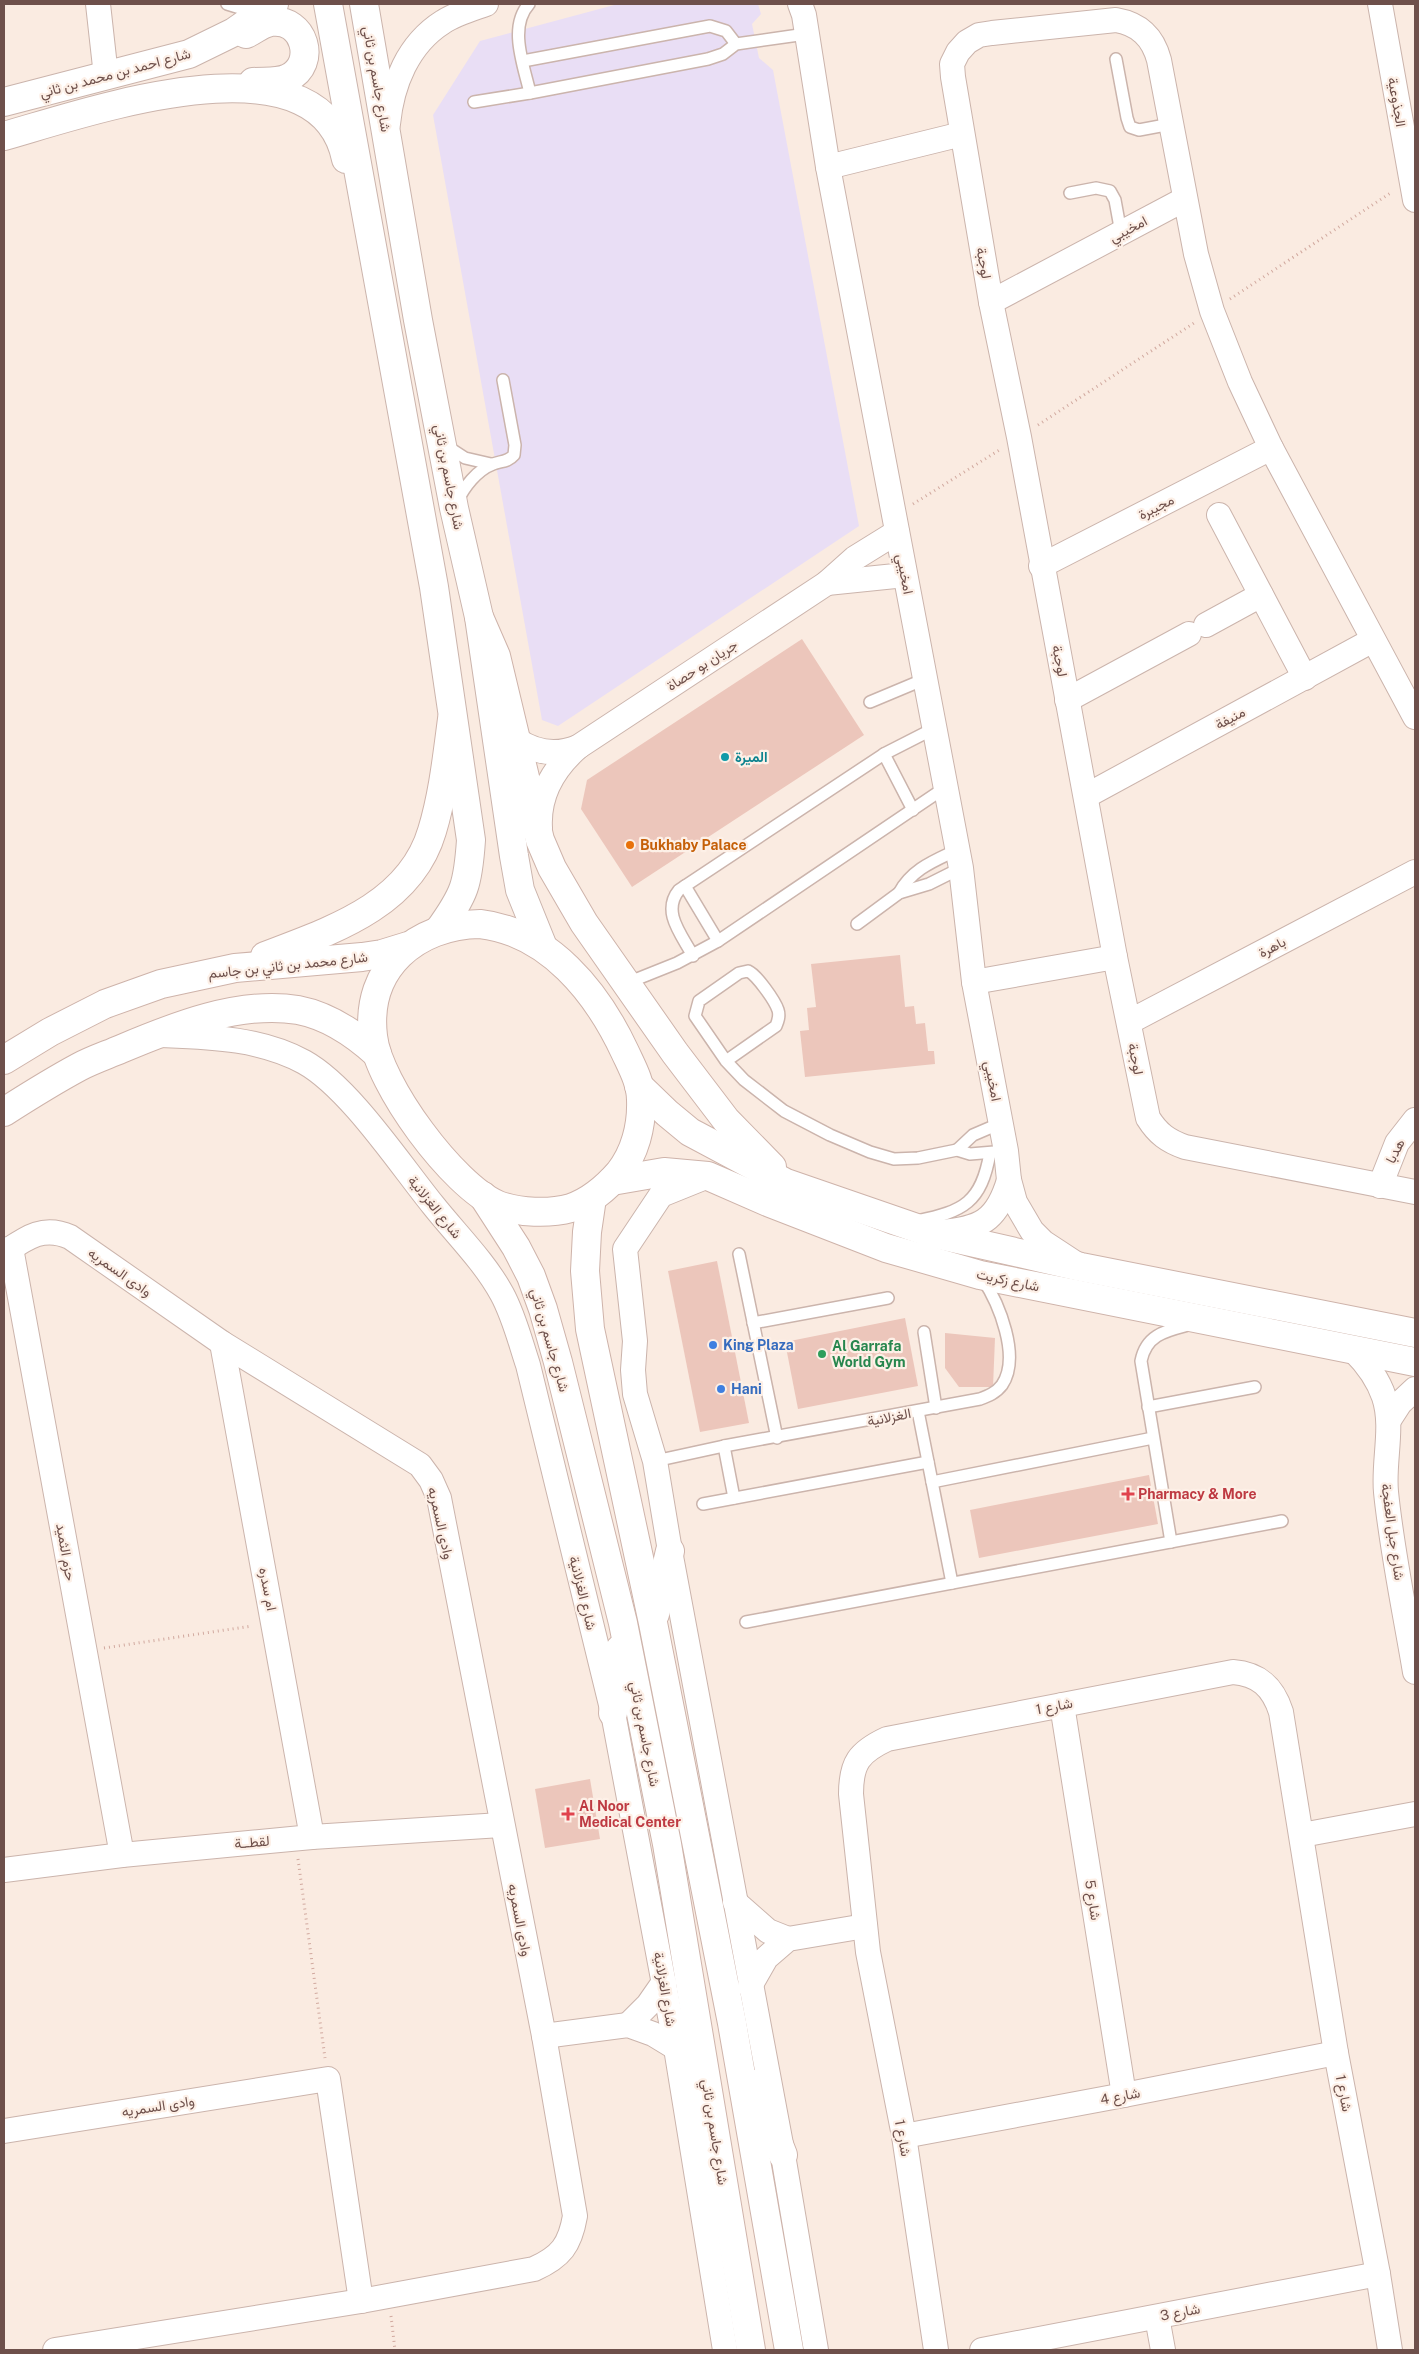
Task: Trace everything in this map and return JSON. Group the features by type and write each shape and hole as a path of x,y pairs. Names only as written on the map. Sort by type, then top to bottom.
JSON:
{"main road":[{"name":"شارع احمد بن محمد بن ثاني","path":"4,102 189,54 219,41 262,14 274,4"},
{"path":"328,4 434,587 471,840 469,874 460,901 439,930"},
{"name":"شارع جاسم بن ثاني","path":"364,4 418,320 454,508 479,617 520,890 543,947"},
{"path":"219,41 240,36 265,23 281,22 296,30 301,36 305,53 300,69 286,79 256,82 223,89"},
{"path":"4,136 144,97 223,89 248,89 285,95 303,101 323,116 340,138 354,188 366,210"},
{"path":"479,617 496,656 540,840 552,868 584,923 675,1053 726,1120 786,1183"},
{"path":"236,968 348,923 376,906 403,883 420,858 432,833 441,795 452,719"},
{"path":"483,1196 465,1182 422,1132 396,1092 377,1054 373,1037 373,1014 377,994 390,965 409,946 424,936 439,930 469,924 498,926 517,933 543,947 572,972 592,996 618,1037 639,1086 642,1099 641,1117 635,1145 629,1157 602,1190 587,1232 585,1271 590,1330 653,1623 732,2024 790,2350"},
{"name":"شارع محمد بن ثاني بن جاسم","path":"7,1057 50,1032 105,1004 161,984 236,968 362,957 382,954 409,946"},
{"path":"4,1112 81,1066 154,1035 205,1018 235,1012 270,1008 298,1010 319,1016 357,1036 377,1054"},
{"name":"شارع زكريت","path":"639,1086 690,1132 786,1183 903,1224 932,1233 1081,1267 1415,1333"},
{"name":"شارع زكريت","path":"483,1196 498,1205 539,1212 566,1209 602,1190 664,1172 708,1176 770,1203 886,1248 980,1275 1415,1362"},
{"name":"شارع جاسم بن ثاني","path":"483,1196 516,1247 531,1276 543,1309 623,1623 667,1844 750,2350"},
{"path":"653,1623 670,1551"},
{"path":"614,1713 623,1623"},
{"path":"732,2024 783,2155"}],"street":[{"path":"98,4 106,76"},
{"path":"388,143 387,125 393,90 408,59 424,38 444,21 486,4"},
{"name":"الجذوعية","path":"1380,4 1413,190"},
{"name":"امخيبي","path":"804,14 828,167 959,859 974,982 1001,1123 998,1152 1015,1202 1032,1231 1057,1252 1081,1267"},
{"name":"لوجبة","path":"1415,717 1271,448 1240,382 1212,311 1196,254 1159,60 1152,40 1136,26 1126,22 1111,21 992,33 979,35 967,42 958,52 952,64 962,134 991,302 1019,437 1041,566 1115,957 1148,1118 1157,1132 1170,1142 1185,1147 1415,1192"},
{"path":"828,167 962,134"},
{"name":"امخيبي","path":"991,302 1185,199"},
{"name":"مجيبرة","path":"1041,566 1271,448"},
{"path":"1219,515 1305,678"},
{"name":"جريان بو حصاة","path":"540,840 541,806 546,789 559,766 578,747 826,583 895,524"},
{"name":"جريان بو حصاة","path":"826,583 905,575"},
{"path":"1067,700 1262,595"},
{"name":"منيفة","path":"1086,796 1374,640"},
{"name":"جريان بو حصاة","path":"517,740 534,750 543,752 562,752 578,747"},
{"name":"باهرة","path":"1129,1022 1415,872"},
{"path":"974,982 1115,957"},
{"name":"شارع الغزلانية","path":"154,1035 214,1037 254,1044 281,1051 305,1063 325,1077 362,1117 487,1272 502,1294 515,1324 528,1365 614,1713 676,2048 725,2350"},
{"name":"هدبا","path":"1380,1186 1397,1143 1415,1120"},
{"path":"708,1176 661,1195 625,1249 635,1341 633,1370 635,1394 655,1461 750,1986 783,2155 816,2350"},
{"name":"امخيبي","path":"932,1233 962,1230 981,1224 989,1218 1001,1203 1009,1180"},
{"name":"وادى السمريه","path":"7,1251 38,1233 54,1232 70,1237 222,1343 420,1465 431,1480 438,1498 544,2036 575,2216 572,2234 563,2251 550,2262 534,2269 361,2300 154,2342 55,2350"},
{"name":"حزم الثميد","path":"7,1251 122,1855"},
{"name":"ام سدره","path":"222,1343 274,1623 304,1837"},
{"name":"شارع جبل العفجة","path":"1353,1350 1376,1379 1384,1398 1389,1420 1386,1489 1390,1524 1415,1672"},
{"path":"1389,1420 1400,1403 1415,1389"},
{"name":"شارع 1","path":"936,2350 904,2136 865,1926 851,1794 851,1775 857,1760 869,1748 887,1740 1233,1672 1255,1677 1272,1691 1281,1712 1336,2052 1378,2274 1390,2350"},
{"name":"شارع 5","path":"1062,1705 1124,2095"},
{"path":"1302,1836 1415,1814"},
{"name":"لقطــة","path":"4,1870 122,1855 304,1837 501,1825"},
{"path":"735,1902 768,1931 788,1938"},
{"path":"750,1986 766,1958 788,1938 865,1926"},
{"path":"628,2025 648,2005 664,1982"},
{"path":"544,2036 628,2025 654,2034 676,2048"},
{"name":"شارع 4","path":"904,2136 1124,2095 1336,2052"},
{"path":"328,2079 361,2300"},
{"name":"وادى السمريه","path":"4,2131 328,2079"},
{"name":"شارع 3","path":"982,2350 1378,2274"},
{"path":"1157,2317 1163,2350"}],"lane":[{"path":"227,4 240,8 246,4"},
{"path":"529,4 519,21 518,30 530,93"},
{"path":"474,102 708,59 723,54 736,44 804,14"},
{"path":"523,61 710,26 726,31 736,44"},
{"path":"1116,59 1130,126 1139,130 1171,124"},
{"path":"1070,193 1102,187 1110,191 1115,200 1121,233"},
{"path":"454,508 473,478 491,464 511,458 515,450 503,380"},
{"path":"442,442 465,458 491,464"},
{"path":"870,702 926,679"},
{"path":"693,956 675,921 671,908 675,895 685,886 884,754 934,728"},
{"path":"884,754 913,810"},
{"path":"626,983 693,956 718,941 946,787"},
{"path":"899,893 917,870 959,859"},
{"path":"857,924 899,893 930,884 959,859"},
{"path":"685,886 718,941"},
{"path":"726,1061 776,1026 779,1018 778,1009 756,976 748,971 739,973 698,1001 695,1008 695,1016 698,1023 726,1061 744,1080 784,1111 806,1124 870,1152 894,1158 906,1159 956,1150 970,1154 998,1152"},
{"path":"956,1150 973,1135 1001,1123"},
{"path":"903,1224 952,1213 962,1207 982,1184 998,1152"},
{"path":"739,1254 777,1438"},
{"name":"الغزلانية","path":"655,1461 724,1446 936,1408 980,1399 992,1394 1002,1384 1008,1371 1004,1324 993,1295 980,1275"},
{"path":"753,1323 888,1298"},
{"path":"1171,1542 1141,1360 1146,1345 1158,1333 1203,1321"},
{"path":"924,1332 936,1408"},
{"path":"1148,1406 1255,1387"},
{"path":"918,1411 952,1583"},
{"path":"932,1482 1154,1438"},
{"path":"724,1446 734,1498"},
{"path":"703,1504 928,1462"},
{"path":"746,1622 1282,1521"}],"path":[{"path":"895,524 1019,437 1212,311 1413,190"},
{"path":"84,1651 274,1623"},
{"path":"304,1837 328,2079"},
{"path":"388,2295 395,2350"}],"shaded area":[{"path":"618,4 758,4 761,14 752,24 759,58 773,70 859,526 558,726 542,720 433,115 480,41"}],"building":[{"name":"الميرة","path":"802,639 864,735 632,887 581,809 587,780"},
{"path":"900,955 905,1007 914,1006 916,1024 925,1023 928,1051 934,1051 935,1064 805,1077 800,1031 809,1030 807,1008 816,1007 811,964"},
{"path":"717,1261 749,1423 700,1432 668,1271"},
{"path":"905,1318 918,1386 798,1409 785,1342"},
{"path":"945,1333 995,1338 993,1387 959,1387 945,1368"},
{"path":"1149,1475 1158,1524 979,1558 970,1510"},
{"name":"Al Noor Medical Center","path":"590,1779 600,1839 545,1848 535,1789"}],"place":[{"name":"الميرة","path":"725,757"},
{"name":"Bukhaby Palace","path":"630,845"},
{"name":"King Plaza","path":"713,1345"},
{"name":"Al Garrafa World Gym","path":"822,1354"},
{"name":"Hani","path":"721,1389"},
{"name":"Pharmacy & More","path":"1128,1494"},
{"name":"Al Noor Medical Center","path":"568,1814"}]}
